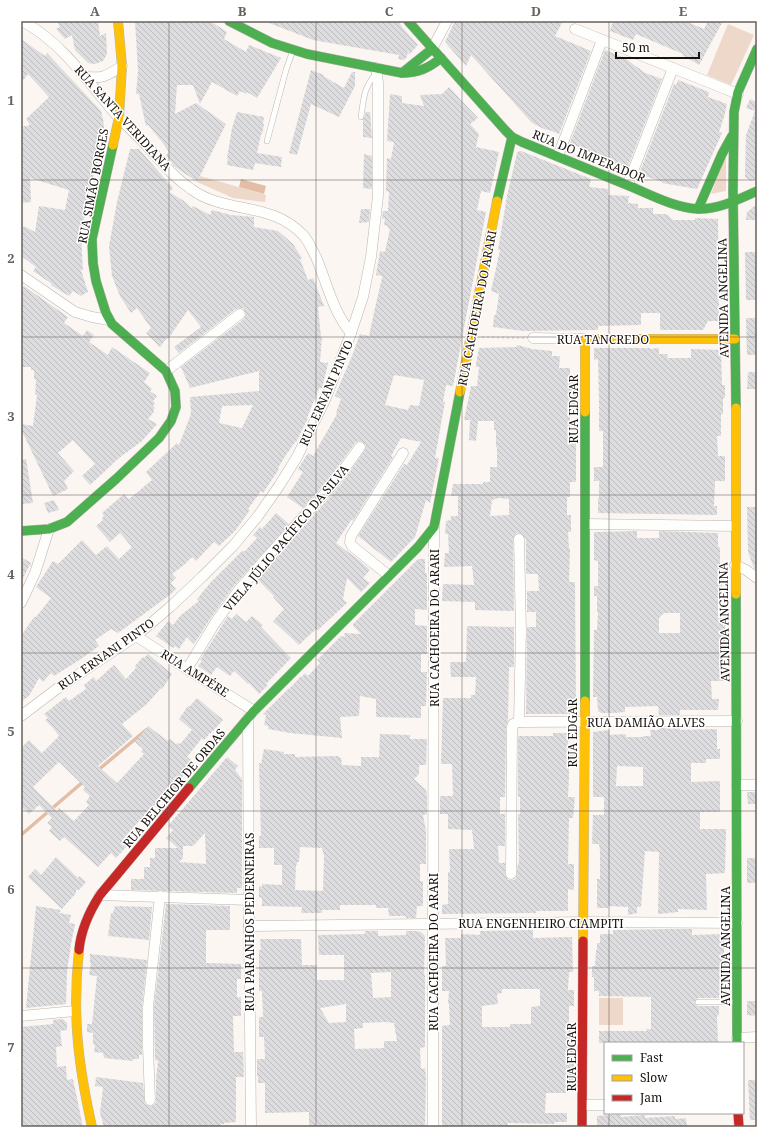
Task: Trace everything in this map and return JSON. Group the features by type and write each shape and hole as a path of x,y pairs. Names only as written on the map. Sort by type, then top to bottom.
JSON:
{"street":[{"name":"RUA SANTA VERIDIANA","path":"22,21 47,37 85,76 119,118 134,132 176,178 193,191 217,202 276,216 286,221 303,235 312,248 337,311 351,334"},
{"name":"RUA SIMÃO BORGES","path":"21,531 49,529 67,522 116,479 159,438 175,413 176,403 173,385 166,371 117,330 109,320 96,281 92,239 119,118 122,66 118,21"},
{"path":"229,21 272,43 307,54 376,71 417,73 432,66 441,58"},
{"name":"RUA DO IMPERADOR","path":"408,21 512,137 664,200 683,206 698,209 711,208 757,191"},
{"path":"402,73 432,48 447,21"},
{"path":"575,29 738,94"},
{"path":"558,156 602,40"},
{"name":"AVENIDA ANGELINA","path":"737,1040 737,721 733,134 734,112 738,94 757,49"},
{"path":"85,76 93,78 109,75 122,66"},
{"path":"628,184 673,68"},
{"name":"RUA ERNANI PINTO","path":"21,716 58,688 136,636 202,577 233,546 266,504 293,463 312,429 351,334 363,297 371,257 378,196 376,71"},
{"path":"698,209 722,154 733,134"},
{"name":"RUA CACHOEIRA DO ARARI","path":"433,1127 434,527 498,196 512,137"},
{"path":"21,275 75,312 109,320"},
{"path":"166,371 240,314"},
{"name":"RUA TANCREDO","path":"533,338 735,339"},
{"name":"RUA EDGAR","path":"582,1127 586,524 585,339"},
{"name":"VIELA JÚLIO PACÍFICO DA SILVA","path":"187,669 215,623 238,592 334,482 360,447"},
{"path":"388,575 352,546 350,536 403,453"},
{"path":"586,524 735,526"},
{"name":"RUA BELCHIOR DE ORDAS","path":"92,1127 77,1052 74,1011 76,980 83,927 89,912 100,895 251,714 388,575 418,547 434,527"},
{"path":"21,603 35,573 49,529"},
{"path":"511,874 512,727 513,724 519,722 521,632 519,539"},
{"path":"735,565 746,570 757,578"},
{"name":"RUA AMPÉRE","path":"136,636 187,669 251,714"},
{"name":"RUA PARANHOS PEDERNEIRAS","path":"251,714 248,926 251,1127"},
{"name":"RUA DAMIÃO ALVES","path":"519,722 737,721"},
{"path":"737,785 757,785"},
{"path":"100,895 249,900"},
{"path":"150,1100 148,1007 160,896"},
{"name":"RUA ENGENHEIRO CIAMPITI","path":"248,926 584,922 737,923"},
{"path":"21,1016 74,1011"},
{"path":"737,1040 757,1037"},
{"path":"583,1105 604,1105"},
{"path":"738,1114 739,1127"}],"lane":[{"path":"267,141 286,70 293,50"},
{"path":"360,117 365,91 376,71"},
{"path":"698,1002 737,1002"}],"path":[{"path":"471,337 533,338"},
{"path":"146,1127 150,1100"}],"shaded area":[{"path":"728,24 754,35 731,85 707,75"},
{"path":"726,154 726,191 711,194"},
{"path":"200,176 266,195 265,202 233,198 197,182"},
{"path":"241,179 266,186 264,194 239,187"},
{"path":"599,998 623,998 623,1025 599,1025"}],"building":[{"path":"57,21 98,21 100,36 106,33 107,54 103,61 95,64 88,63 75,50 72,35 65,39 56,29 60,27"},
{"path":"135,21 210,21 227,32 224,39 246,52 249,45 281,58 257,98 247,92 246,94 240,91 237,96 212,82 200,104 193,85 177,85 175,114 196,103 226,124 197,182 174,166 166,155 169,152 162,142 148,125 146,126 139,94 136,94 138,71"},
{"path":"264,21 399,21 402,27 418,45 409,55 408,50 407,57 404,60 398,59 399,55 313,40"},
{"path":"455,21 563,21 555,36 591,51 559,134 546,130 532,123 471,55 466,66 445,42"},
{"path":"613,21 685,21 704,29 708,21 723,21 699,65 682,55 683,54 636,34 633,40 610,31"},
{"path":"21,39 45,56 47,53 101,111 103,119 104,127 102,146 83,213 85,213 81,236 83,270 81,270 88,292 81,296 73,291 69,296 51,285 52,284 33,271 36,267 21,256 21,231 24,226 35,232 39,206 65,210 69,190 30,178 31,202 21,203 21,159 23,159 21,127 30,125 26,119 49,97 28,74 21,83"},
{"path":"605,50 622,56 645,73 662,79 627,169 570,143"},
{"path":"311,70 324,75 323,76 344,88 352,72 355,72 355,86 339,117 311,104 297,155 289,153"},
{"path":"678,80 709,92 708,97 727,104 719,132 722,133 697,189 662,183 663,182 639,174 674,84 676,85"},
{"path":"449,87 478,118 470,124 479,134 476,147 499,152 490,193 481,191 477,210 486,212 453,386 446,385 443,402 445,402 435,458 439,458 430,503 426,500 415,537 391,562 358,536 404,464 407,465 421,442 401,438 391,456 393,457 353,521 352,519 336,543 370,570 363,578 370,583 361,592 347,578 343,599 347,603 318,630 316,629 299,645 273,621 284,609 273,597 274,596 257,579 339,487 365,450 366,445 363,442 358,441 355,443 329,479 303,508 287,497 303,472 298,469 308,453 313,456 337,414 336,413 341,399 335,396 360,334 369,336 382,278 382,276 376,275 380,251 385,252 390,229 388,226 384,225 385,218 382,219 383,211 388,211 389,192 386,191 387,158 391,159 394,142 387,141 390,94 402,96 402,103 424,106 420,95 442,94","holes":["394,375 424,380 419,406 410,405 408,410 385,405"]},
{"path":"750,99 757,102 757,179 751,181 745,177 746,135 755,111 746,108"},
{"path":"237,112 264,117 264,124 257,153 282,157 281,167 255,163 253,170 227,165 232,128"},
{"path":"366,112 370,112 372,138 363,137 363,120"},
{"path":"130,149 139,149 173,188 169,192 184,201 191,208 193,206 210,215 212,210 231,215 254,217 254,227 278,231 293,244 302,258 300,259 308,280 313,278 324,306 318,307 322,337 320,362 328,363 322,388 319,388 308,418 296,442 284,458 278,468 279,469 263,493 261,491 248,509 250,510 235,531 219,546 214,542 196,561 192,557 172,574 176,578 171,583 176,589 171,594 118,633 111,629 95,640 99,646 81,659 54,676 51,673 43,682 39,678 29,696 21,702 21,636 34,617 36,617 51,598 36,587 53,561 58,564 82,540 96,555 107,546 119,559 132,547 120,533 110,542 96,526 103,520 102,518 104,516 102,513 124,494 129,499 152,480 146,472 177,443 179,445 191,414 190,397 259,391 259,371 190,388 181,367 244,319 246,314 243,308 236,309 179,353 174,347 201,327 188,310 168,339 167,338 160,347 146,333 151,328 137,308 131,313 120,296 112,276 109,246 117,202","holes":["253,405 242,428 219,423 222,406"]},
{"path":"519,151 591,179 589,187 608,189 608,195 629,196 628,203 638,204 638,208 653,208 653,214 668,215 673,220 695,220 695,218 718,219 719,321 708,321 703,330 660,330 660,313 641,313 641,325 598,326 598,330 524,331 493,327 499,294 491,291 500,250 498,250 507,196 517,153"},
{"path":"364,154 372,156 372,189 363,188"},
{"path":"757,204 757,220 746,220 747,212"},
{"path":"361,209 370,209 369,222 359,223"},
{"path":"745,252 757,252 757,300 746,300"},
{"path":"24,286 68,317 64,323 83,336 87,330 94,335 89,342 108,355 112,347 150,373 144,382 152,389 150,391 157,396 153,401 155,403 153,406 155,408 153,410 154,412 148,419 157,424 142,441 119,458 90,485 82,476 95,464 73,440 58,453 74,471 64,481 68,489 53,496 21,429 21,424 33,426 37,395 35,395 36,379 34,379 34,370 31,370 31,367 21,367 21,291"},
{"path":"746,318 757,318 757,355 747,355"},
{"path":"517,345 532,349 552,351 552,356 560,356 559,368 570,368 570,382 576,382 576,415 570,415 570,432 576,432 576,482 570,482 570,497 567,497 567,515 571,515 571,532 568,532 570,549 569,582 575,582 576,714 526,714 527,627 536,627 536,612 527,612 527,591 539,591 538,574 526,574 526,539 522,534 516,533 513,539 514,611 475,610 475,602 442,601 443,584 474,585 472,566 444,567 445,553 449,553 448,534 445,534 446,521 451,520 451,516 458,516 458,496 451,496 453,484 483,484 483,482 490,482 490,467 497,467 496,430 494,430 494,421 478,421 476,441 469,440 470,420 464,420 471,386 477,386 479,367 476,367 476,364 479,348 517,347","holes":["499,498 509,499 509,515 490,516 492,500"]},
{"path":"595,348 659,348 659,354 667,354 668,358 691,358 691,349 721,350 722,385 725,385 725,398 723,398 723,414 721,414 721,436 717,436 718,456 725,456 725,481 715,481 714,506 717,506 717,515 598,513 599,481 594,481 594,467 603,467 603,431 599,431 598,359 594,360"},
{"path":"748,372 757,372 757,389 747,389"},
{"path":"26,459 33,503 21,504 21,460"},
{"path":"54,500 59,510 48,513 44,503"},
{"path":"747,507 757,507 757,570 754,568 748,552"},
{"path":"276,513 289,524 233,587 194,644 187,637 179,649 175,646 173,648 156,636 168,621 173,625 181,615 199,601 197,599 211,582 243,550 244,552 257,538 253,535 260,527 262,529"},
{"path":"637,531 637,538 659,538 659,531 718,533 722,588 718,588 718,618 722,618 723,626 725,625 725,655 722,655 723,681 711,681 712,699 719,699 718,710 680,710 680,715 659,715 658,706 625,707 625,712 614,713 601,713 598,711 597,697 593,697 594,630 597,630 598,612 597,596 594,596 594,586 598,586 598,561 594,560 594,532","holes":["664,613 680,613 680,633 659,633 659,618"]},
{"path":"21,557 31,563 21,582"},
{"path":"418,559 425,559 425,573 427,573 427,610 415,609 415,625 427,626 427,654 421,654 421,672 427,672 426,706 421,706 421,718 376,717 376,699 360,696 359,716 340,717 342,738 290,733 268,729 268,726 264,725 266,715 263,714 301,676 302,677 305,673 308,676 320,663 317,660 341,636 345,637 344,633 361,634 353,626 353,624"},
{"path":"236,614 246,622 252,616 263,625 261,627 291,658 266,684 268,685 259,694 249,683 248,684 234,671 230,676 217,667 211,675 198,666 202,661 200,660 228,616 232,619"},
{"path":"467,626 514,627 514,667 509,667 505,797 500,797 500,814 505,814 505,846 498,846 499,863 505,863 505,874 508,880 514,880 516,878 519,863 518,814 520,814 520,797 518,797 518,736 553,736 553,733 568,733 568,753 575,753 575,765 569,765 568,797 575,797 573,818 569,818 568,864 574,864 574,890 568,889 568,911 536,911 536,913 442,914 442,905 448,904 448,872 450,872 449,849 474,849 472,830 448,829 448,814 440,814 440,796 453,796 452,764 441,764 443,698 471,698 471,695 475,695 476,677 451,677 450,662 466,662"},
{"path":"148,654 172,674 162,689 161,688 147,704 122,724 133,736 98,766 117,783 144,754 141,752 143,749 135,742 148,726 168,741 170,739 176,744 180,744 192,730 179,719 188,706 190,706 197,698 223,720 204,740 202,738 187,757 197,765 191,772 188,770 176,784 179,787 167,801 161,797 150,811 149,810 123,839 129,844 116,858 111,853 98,867 64,837 60,841 49,831 52,827 47,823 52,818 39,805 29,814 21,806 21,748 29,740 42,753 59,736 45,720 48,718 44,714 66,697 69,701 86,689 84,685 94,677 96,681 114,665 126,679 136,668 135,666 143,657 144,658","holes":["59,762 85,787 83,790 90,796 86,802 89,805 74,821 59,808 57,811 33,787"]},
{"path":"659,728 680,728 680,730 717,729 717,749 720,749 720,759 706,759 706,763 691,763 691,782 720,781 720,812 700,812 700,829 726,829 725,873 706,874 707,910 678,909 678,912 658,914 659,852 645,851 641,907 637,907 637,913 628,915 628,907 608,906 608,908 597,908 597,879 600,879 600,851 599,844 592,844 593,815 604,815 604,797 593,797 593,732 609,730 609,735 626,734 626,737 643,737 651,736 650,730 659,730","holes":["617,766 643,767 643,786 616,786"]},
{"path":"380,734 410,735 410,739 427,739 426,765 419,765 419,774 414,779 426,790 427,796 427,814 423,815 426,831 426,864 420,864 420,881 423,881 423,906 417,906 416,918 406,918 406,916 389,916 388,908 376,908 376,905 340,905 340,910 322,910 322,913 301,913 302,907 262,906 262,898 259,897 259,886 262,887 262,884 282,885 282,865 274,865 274,848 259,848 259,836 261,836 259,763 261,764 264,749 284,752 284,754 295,754 295,757 337,756 341,758 342,765 361,766 361,757 379,757","holes":["300,847 322,848 324,856 323,891 295,890 296,865 297,862 299,862"]},
{"path":"227,757 238,766 235,770 242,779 242,888 237,888 237,893 131,890 131,879 144,879 144,867 150,867 150,858 155,858 155,848 178,848 166,838 173,830 168,826","holes":["205,833 206,864 179,862 183,858 183,846 193,846"]},
{"path":"747,792 757,792 757,804 748,804"},
{"path":"56,857 78,878 79,876 86,882 79,890 76,890 76,893 62,909 28,877 35,869 41,875"},
{"path":"747,858 757,858 757,883 747,883"},
{"path":"166,904 230,906 230,930 206,930 206,963 241,964 241,979 237,979 237,997 241,997 241,1016 233,1016 234,1052 243,1052 244,1077 236,1077 236,1122 221,1124 221,1127 104,1127 100,1113 103,1087 95,1086 96,1077 143,1083 145,1104 151,1106 156,1103 158,1061 155,1060 154,1007"},
{"path":"36,906 61,910 59,913 71,915 69,923 75,924 67,972 66,1004 26,1008"},
{"path":"115,906 152,907 149,940 108,936 111,913 113,913"},
{"path":"692,929 692,935 724,934 726,995 719,995 719,998 698,998 694,1002 698,1006 719,1006 719,1015 717,1016 718,1042 599,1043 599,1031 647,1031 646,1029 651,1029 651,997 599,996 599,991 594,991 592,966 595,966 597,943 600,943 600,934 613,934 613,930"},
{"path":"533,930 533,938 572,937 573,972 569,972 568,990 574,990 574,1006 569,1006 569,1027 574,1027 574,1091 566,1091 566,1093 546,1093 545,1113 567,1113 567,1122 555,1122 554,1124 508,1123 508,1127 442,1127 442,1026 450,1025 448,1004 449,991 442,991 442,966 446,966 445,938 461,938 461,934 480,935 480,931","holes":["502,989 540,989 540,1006 531,1007 531,1024 510,1024 510,1027 482,1027 482,1006 498,1004 497,994 502,993"]},
{"path":"365,931 378,931 378,936 406,935 406,931 416,931 421,932 425,936 425,1047 420,1048 421,1069 425,1068 426,1077 425,1127 309,1127 309,1112 265,1113 265,1083 258,1083 257,1076 257,1059 265,1059 264,1037 259,1037 259,1017 263,1017 262,991 259,991 259,950 261,950 260,939 301,939 302,965 317,965 317,980 344,980 344,955 319,955 318,935 365,934","holes":["391,972 391,997 373,998 371,973","346,1004 346,1022 329,1023 320,1008","363,1023 394,1023 397,1041 384,1041 384,1048 355,1049 354,1029 363,1028"]},
{"path":"90,954 147,960 142,1007 142,1055 139,1055 139,1059 133,1059 133,1061 104,1058 103,1053 94,1052 95,1045 93,1044 93,1033 87,1032 87,1024 92,1024 97,976 89,975 91,963"},
{"path":"747,1001 757,1001 757,1016 747,1015"},
{"path":"63,1019 67,1023 67,1030 60,1031 62,1046 56,1047 57,1067 66,1066 67,1080 73,1079 83,1127 23,1127 21,1120 21,1073 23,1073 23,1056 21,1056 21,1027 53,1024 53,1020"},
{"path":"748,1080 757,1080 757,1120 750,1120"},
{"path":"621,1114 621,1117 645,1115 645,1118 675,1116 675,1119 686,1118 687,1127 597,1127 597,1116"}],"waterway":[{"path":"97,771 146,730"},
{"path":"21,835 84,781"}],"traffic: fast":[{"path":"229,21 272,43 307,54 402,73 423,69 432,65 441,58"},
{"path":"408,21 505,130 512,137 522,142 656,198 690,208 707,209 729,203 757,191"},
{"path":"402,73 432,49"},
{"path":"736,408 733,192 734,112 738,92 757,49"},
{"path":"698,209 722,154 732,136"},
{"path":"497,201 512,137"},
{"path":"21,531 49,529 67,522 116,479 159,438 171,421 176,407 175,391 166,371 112,324 106,313 96,281 93,263 92,239 113,145"},
{"path":"189,788 254,711 418,547 434,527 460,392"},
{"path":"585,412 585,701"},
{"path":"736,594 737,1042"}],"traffic: slow":[{"path":"113,145 119,117 122,66 118,21"},
{"path":"460,392 497,201"},
{"path":"585,412 585,339 735,339"},
{"path":"736,408 736,594"},
{"path":"583,941 585,701"},
{"path":"79,950 76,1018 83,1082 92,1127"}],"traffic: jam":[{"path":"79,950 86,921 100,895 189,788"},
{"path":"582,1127 583,941"},
{"path":"738,1114 739,1127"}]}
